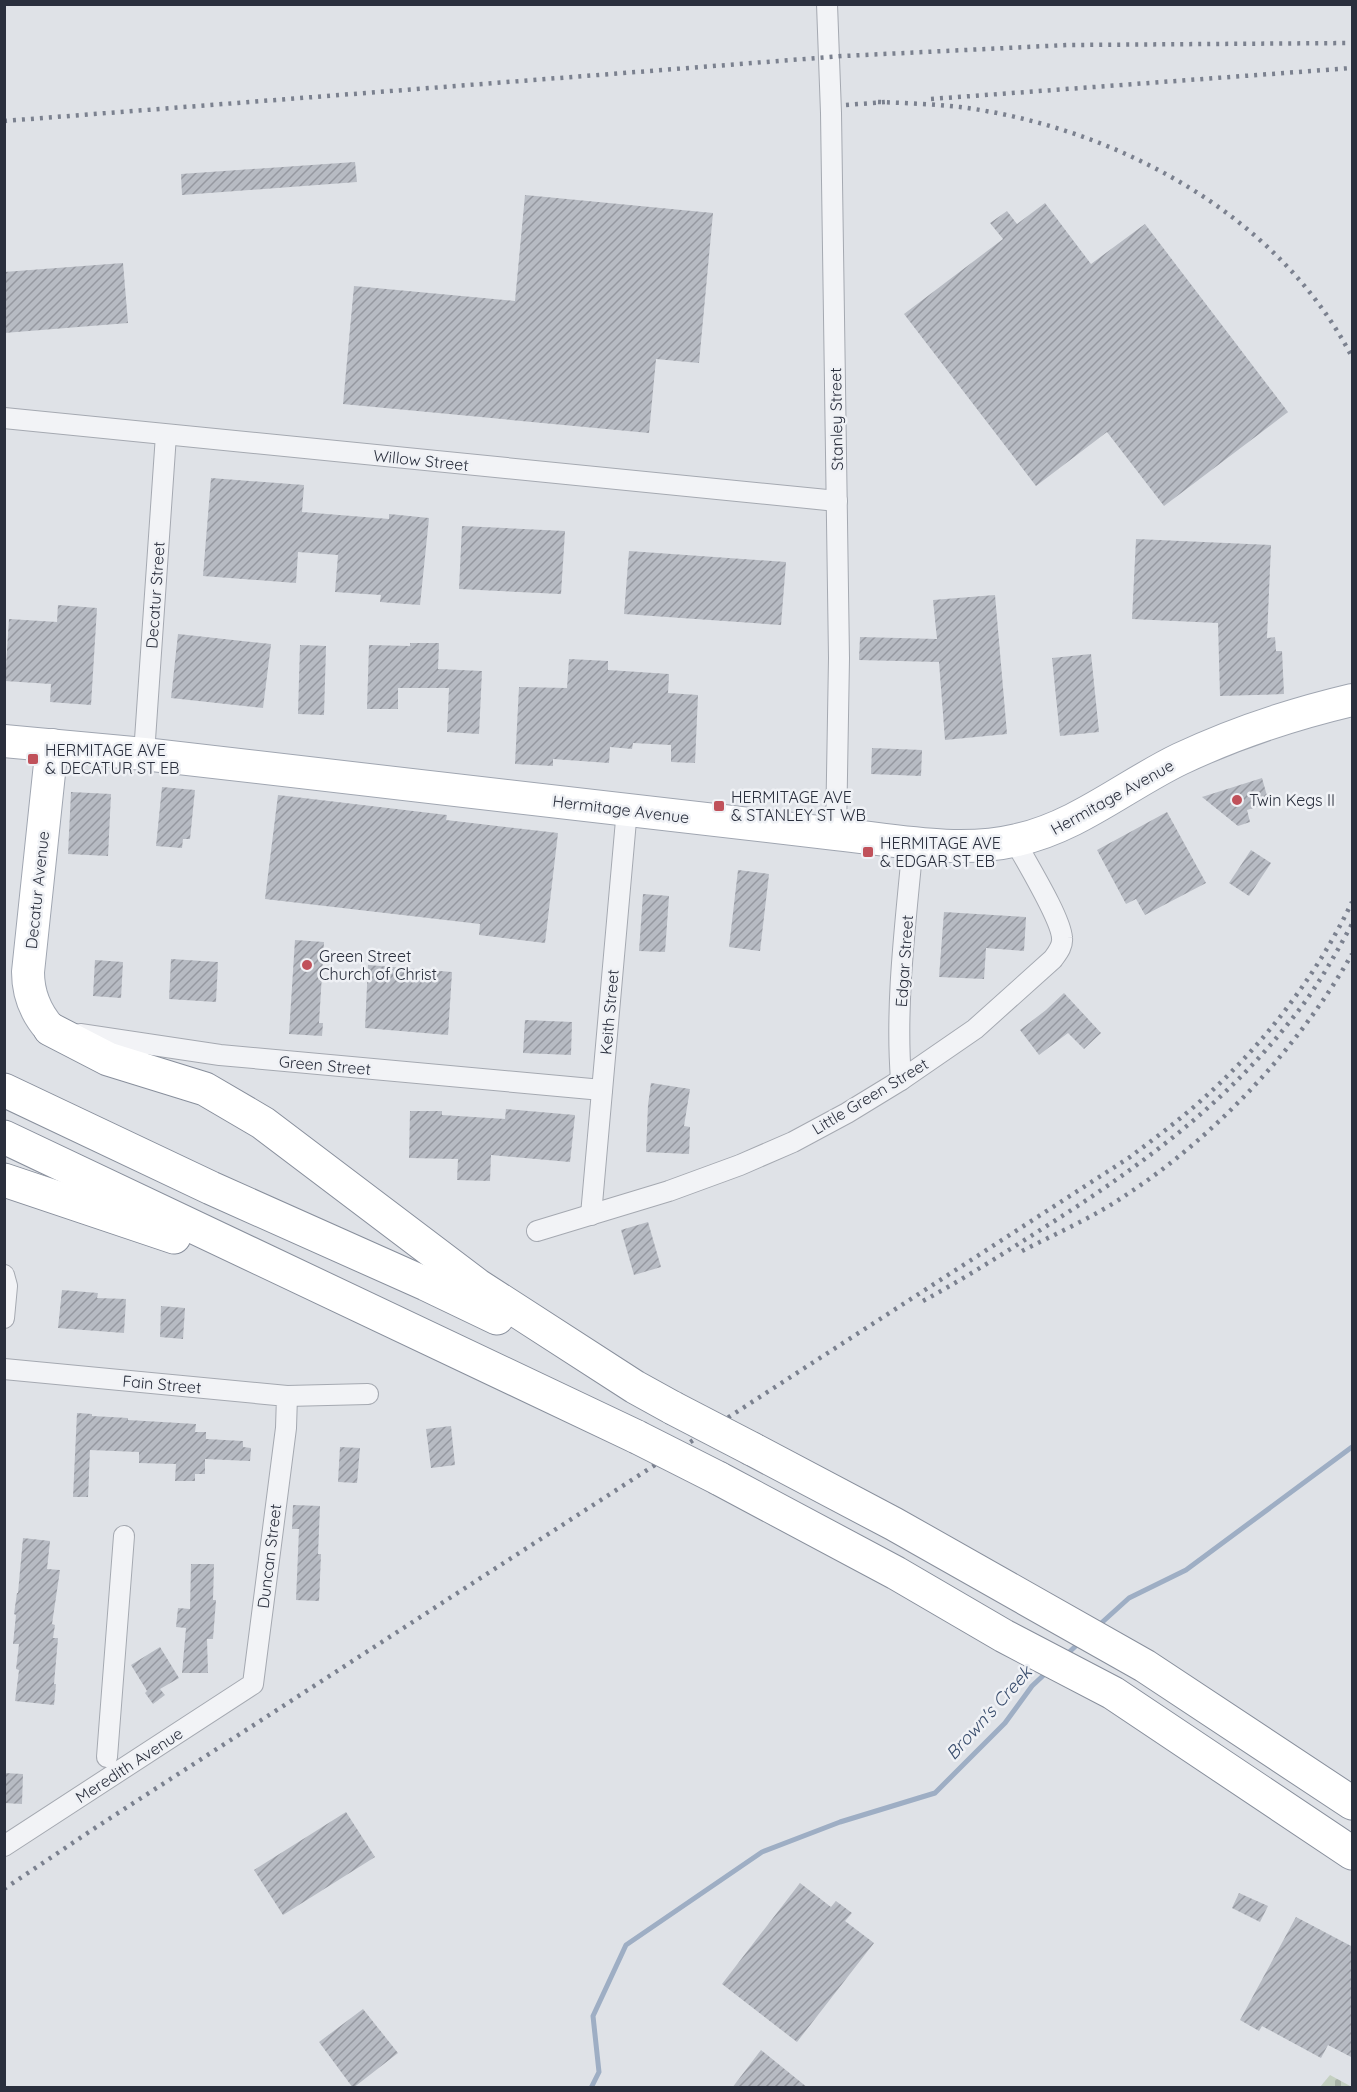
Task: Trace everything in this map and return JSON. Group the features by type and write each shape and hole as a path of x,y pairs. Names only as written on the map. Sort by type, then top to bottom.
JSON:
{"highway":[{"path":"50,1029 108,1059 205,1089 264,1123 477,1285 635,1387"},
{"path":"4,1090 212,1188 426,1284 635,1387 894,1524 1145,1666 1353,1803"},
{"path":"4,1137 322,1286 638,1437 718,1478 896,1574 1004,1636 1113,1693 1353,1853"},
{"path":"4,1180 322,1286"}],"main road":[{"name":"Hermitage Avenue","path":"4,741 144,754 836,834 981,846 1044,834 1179,760 1242,732 1321,707 1353,700"},
{"name":"Decatur Avenue","path":"50,1029 40,1017 33,1003 28,972 52,745"}],"street":[{"name":"Stanley Street","path":"827,4 839,658 836,834"},
{"name":"Willow Street","path":"4,418 837,501"},
{"name":"Decatur Street","path":"144,754 166,435"},
{"name":"Keith Street","path":"591,1215 627,809"},
{"name":"Little Green Street","path":"537,1231 669,1191 740,1165 793,1142 901,1080 975,1029 1046,966 1061,947 1063,938 1058,923 1015,841"},
{"name":"Edgar Street","path":"901,1080 898,1048 900,1001 913,842"},
{"name":"Green Street","path":"50,1029 106,1040 219,1055 602,1090"},
{"path":"4,1275 7,1286 4,1318"},
{"name":"Fain Street","path":"4,1369 287,1396 368,1394"},
{"name":"Duncan Street","path":"253,1684 286,1428 287,1396"},
{"path":"107,1757 124,1536"},
{"name":"Meredith Avenue","path":"4,1846 253,1684"}],"green space":[{"path":"1330,2075 1352,2087 1320,2087"}],"building":[{"path":"355,162 357,182 182,195 181,174"},
{"path":"525,195 713,213 699,363 656,359 649,433 343,404 354,286 515,301"},
{"path":"1045,203 1091,264 1145,224 1288,412 1164,506 1107,432 1036,486 904,314 1003,239 990,223 1007,211 1017,224"},
{"path":"123,263 128,323 4,333 4,272"},
{"path":"211,478 304,485 302,512 389,519 389,514 429,518 420,605 380,602 381,595 335,592 338,555 298,552 296,583 203,576"},
{"path":"462,526 565,531 561,594 459,589"},
{"path":"1136,539 1271,545 1267,638 1275,637 1276,651 1282,651 1284,694 1220,696 1218,623 1132,619"},
{"path":"629,551 786,562 781,625 624,614"},
{"path":"995,595 1007,734 945,740 939,662 859,660 860,637 937,639 933,600"},
{"path":"58,605 97,608 91,705 50,702 51,684 5,681 9,619 57,622"},
{"path":"178,634 271,644 263,708 171,698"},
{"path":"410,643 439,643 438,669 482,671 479,734 447,732 449,688 398,688 398,709 367,709 369,645 410,646"},
{"path":"300,645 326,646 324,715 298,714"},
{"path":"1091,654 1099,732 1060,736 1052,658"},
{"path":"569,659 608,661 608,670 669,674 668,693 698,695 695,763 671,762 671,745 633,743 632,749 610,747 609,763 553,759 553,766 515,764 519,687 567,688"},
{"path":"872,748 922,750 921,776 871,774"},
{"name":"Twin Kegs II","path":"1262,778 1269,803 1247,810 1250,822 1238,826 1202,797"},
{"path":"162,787 195,790 190,839 183,839 182,848 156,846"},
{"path":"71,792 111,794 108,856 68,854"},
{"path":"278,795 447,815 446,820 558,833 545,943 479,935 480,924 265,899"},
{"path":"1167,812 1206,883 1145,915 1136,899 1126,904 1097,850"},
{"path":"1251,850 1271,863 1249,896 1229,883"},
{"path":"738,870 769,874 760,951 729,947"},
{"path":"643,894 669,896 665,952 639,951"},
{"path":"944,912 1026,917 1024,951 986,948 984,979 939,977"},
{"path":"295,940 324,942 319,1023 323,1023 322,1036 289,1034"},
{"path":"171,959 218,962 216,1002 169,999"},
{"path":"95,960 123,962 121,998 93,996"},
{"path":"368,965 452,972 448,1035 365,1028"},
{"path":"1064,993 1101,1033 1084,1049 1068,1033 1039,1055 1020,1030"},
{"path":"525,1020 572,1022 571,1055 523,1053"},
{"path":"651,1083 690,1089 684,1126 690,1127 689,1154 646,1152"},
{"path":"506,1109 575,1115 570,1162 491,1155 490,1181 457,1180 458,1159 409,1158 410,1111 442,1111 442,1115 505,1119"},
{"path":"648,1222 661,1267 634,1275 621,1230"},
{"path":"62,1290 98,1293 97,1298 126,1299 124,1333 58,1328"},
{"path":"161,1306 185,1308 183,1339 160,1337"},
{"path":"77,1413 128,1418 128,1420 196,1424 195,1432 206,1432 206,1439 243,1441 243,1447 251,1448 250,1461 205,1459 205,1474 195,1474 195,1481 175,1481 176,1464 139,1463 139,1452 90,1450 88,1497 73,1497"},
{"path":"451,1426 455,1465 431,1468 426,1429"},
{"path":"340,1447 360,1448 357,1483 338,1482"},
{"path":"293,1505 320,1506 319,1601 296,1600 299,1529 292,1529"},
{"path":"23,1538 50,1541 47,1569 60,1570 52,1624 55,1625 53,1638 58,1638 54,1705 15,1701 19,1670 16,1669 19,1644 13,1644 16,1615 14,1614"},
{"path":"191,1564 214,1564 213,1600 216,1600 213,1639 207,1639 208,1673 182,1673 186,1628 176,1627 178,1608 190,1609"},
{"path":"160,1647 179,1678 160,1689 165,1695 153,1704 131,1665"},
{"path":"4,1773 23,1774 22,1804 4,1803"},
{"path":"346,1812 375,1857 283,1915 254,1870"},
{"path":"800,1883 831,1907 836,1901 852,1913 845,1921 874,1943 797,2042 722,1984"},
{"path":"1239,1893 1268,1906 1260,1922 1232,1908"},
{"path":"1296,1917 1353,1947 1353,2058 1328,2045 1321,2058 1262,2026 1259,2031 1240,2020"},
{"path":"363,2009 398,2053 353,2088 319,2042"},
{"path":"761,2050 808,2088 732,2088"}],"waterway":[{"name":"Brown's Creek","path":"1098,1626 1129,1598 1186,1570 1352,1447"},
{"name":"Brown's Creek","path":"1065,1656 1080,1642"},
{"name":"Brown's Creek","path":"591,2088 599,2072 593,2016 626,1945 762,1852 840,1822 935,1793 1005,1723 1032,1686 1047,1672"}],"railway":[{"path":"4,121 843,56 1067,45 1352,43"},
{"path":"931,99 1352,68"},
{"path":"878,102 960,107 1018,118 1076,134 1133,157 1186,186 1236,220 1281,260 1320,306 1352,357"},
{"path":"846,105 886,102"},
{"path":"4,1889 1130,1157 1205,1097 1269,1031 1323,956 1352,902"},
{"path":"923,1301 990,1262 1088,1199 1151,1154 1211,1105 1266,1050 1300,1009 1324,974 1352,924"},
{"path":"1022,1251 1114,1203 1192,1146 1253,1087 1281,1056 1331,989 1352,954"}],"place":[{"name":"HERMITAGE AVE & DECATUR ST EB","path":"33,759"},
{"name":"Twin Kegs II","path":"1237,800"},
{"name":"HERMITAGE AVE & STANLEY ST WB","path":"719,806"},
{"name":"HERMITAGE AVE & EDGAR ST EB","path":"868,852"},
{"name":"Green Street Church of Christ","path":"307,965"}]}
